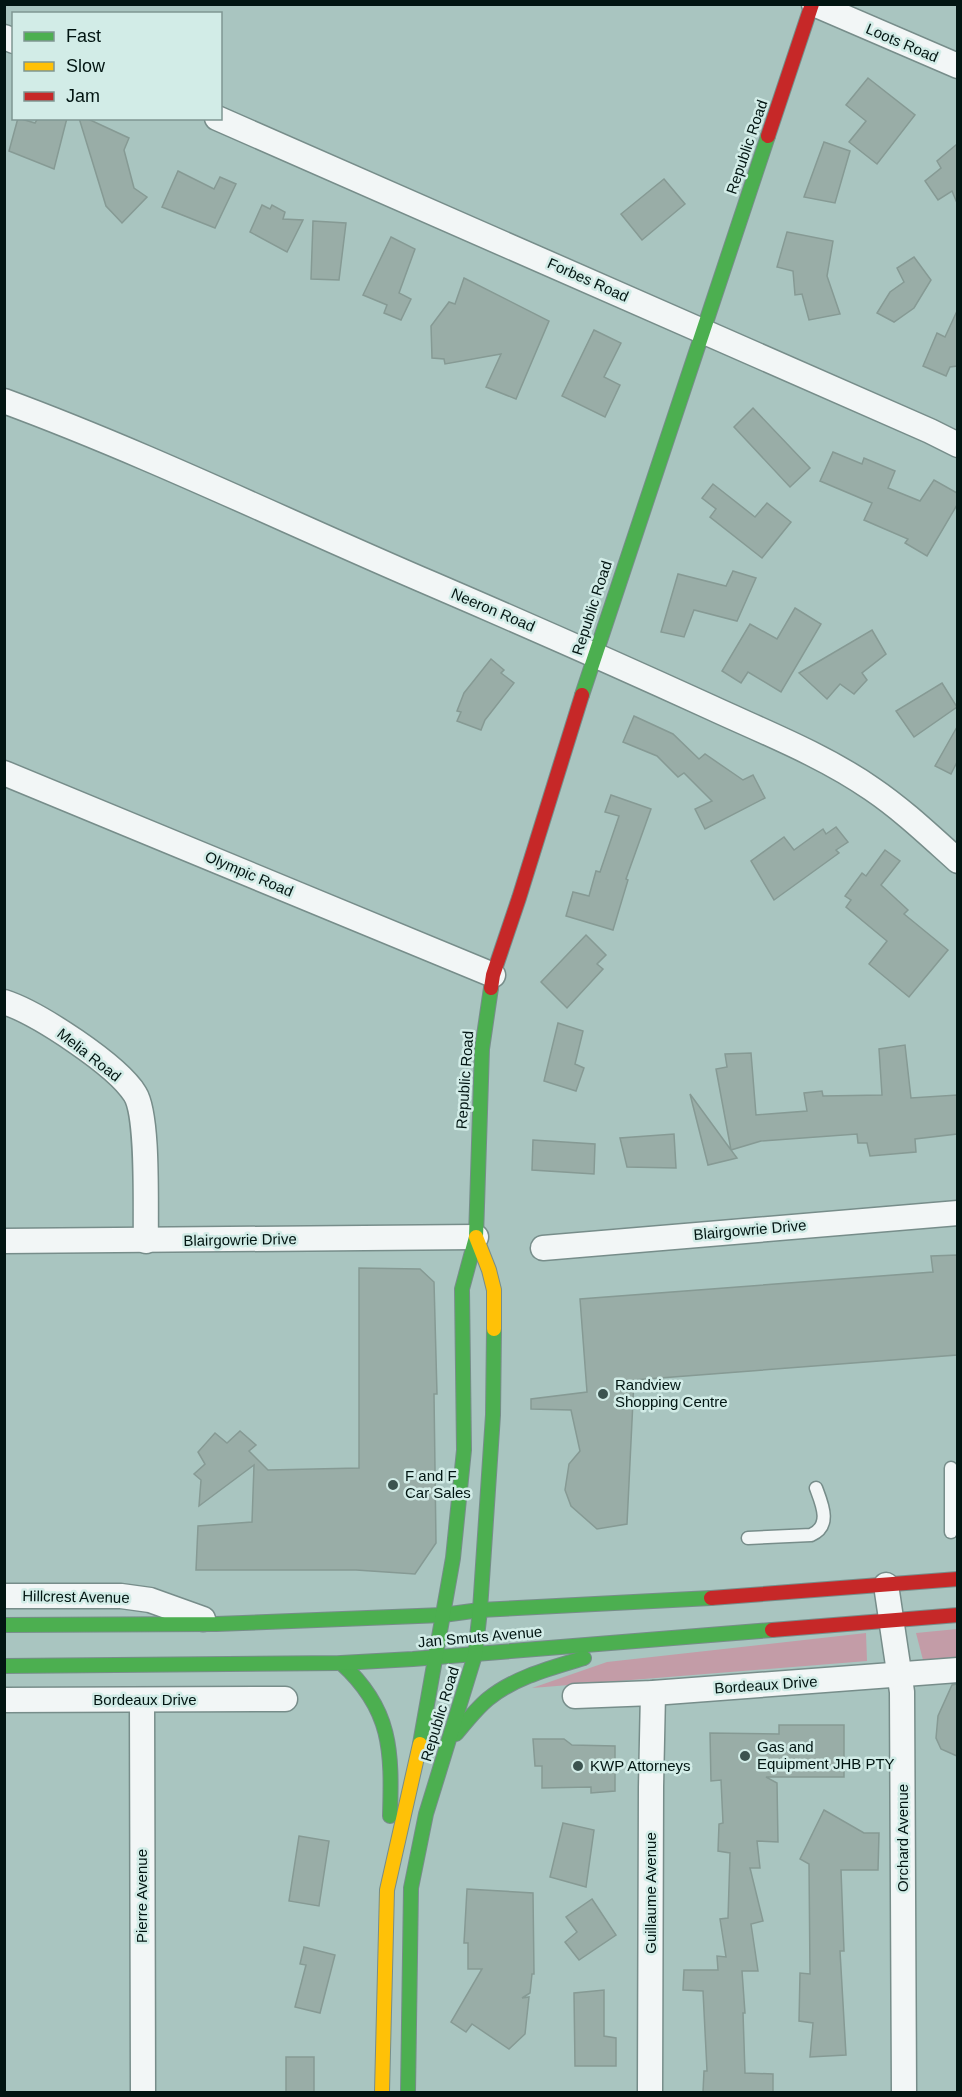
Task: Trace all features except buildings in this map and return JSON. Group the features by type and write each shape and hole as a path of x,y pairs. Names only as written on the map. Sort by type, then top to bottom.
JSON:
{"main road":[{"name":"Republic Road","path":"382,2092 387,1890 436,1658 453,1558 464,1450 462,1289 476,1237 482,1049 493,975 594,654 813,4"},
{"name":"Republic Road","path":"408,2092 411,1888 426,1814 475,1655 480,1610 493,1415 494,1290 476,1237"},
{"name":"Jan Smuts Avenue","path":"4,1625 216,1624 443,1615 480,1610 755,1596 957,1579"},
{"name":"Jan Smuts Avenue","path":"4,1666 341,1663 436,1658 652,1638 957,1615"},
{"path":"450,1741 491,1696 522,1678 652,1638"},
{"path":"341,1663 357,1675 384,1720 388,1742 390,1799 387,1890"}],"street":[{"name":"Loots Road","path":"813,4 957,66"},
{"name":"Forbes Road","path":"222,120 703,330 920,426 957,445"},
{"name":"Neeron Road","path":"4,401 89,433 594,654 832,765 871,788 957,861"},
{"name":"Olympic Road","path":"4,773 493,975"},
{"name":"Melia Road","path":"4,1002 20,1007 80,1044 115,1073 136,1095 143,1123 146,1241"},
{"name":"Blairgowrie Drive","path":"543,1248 957,1213"},
{"name":"Blairgowrie Drive","path":"4,1241 476,1237"},
{"name":"Orchard Avenue","path":"886,1585 902,1692 904,2092"},
{"name":"Hillcrest Avenue","path":"4,1596 120,1596 150,1600 216,1624"},
{"name":"Bordeaux Drive","path":"575,1696 653,1693 957,1670"},
{"name":"Guillaume Avenue","path":"650,2092 653,1693"},
{"name":"Bordeaux Drive","path":"4,1700 285,1699"},
{"name":"Pierre Avenue","path":"142,1700 143,2092"}],"lane":[{"path":"951,1468 951,1532"},
{"path":"748,1538 817,1532 824,1523 824,1515 816,1488"}],"shaded area":[{"path":"957,1629 957,1657 923,1660 916,1633"},
{"path":"866,1633 867,1661 532,1688 607,1662"}],"traffic: fast":[{"path":"582,695 768,136"},
{"path":"420,1744 453,1558 464,1450 462,1289 476,1237 482,1049 491,988"},
{"path":"408,2092 411,1888 426,1814 475,1655 493,1415 494,1329"},
{"path":"4,1625 216,1624 443,1615 480,1610 711,1598"},
{"path":"4,1666 341,1663 772,1630"},
{"path":"456,1734 479,1707 499,1691 534,1674 584,1658"},
{"path":"341,1663 358,1680 370,1697 385,1732 389,1751 390,1816"}],"traffic: slow":[{"path":"476,1237 494,1290 494,1329"},
{"path":"382,2092 387,1890 420,1744"}],"traffic: jam":[{"path":"768,136 812,4"},
{"path":"491,988 493,975 582,695"},
{"path":"711,1598 958,1579"},
{"path":"772,1630 958,1615"}],"place":[{"name":"Randview Shopping Centre","path":"603,1394"},
{"name":"F and F Car Sales","path":"393,1485"},
{"name":"Gas and Equipment JHB PTY","path":"745,1756"},
{"name":"KWP Attorneys","path":"578,1766"}]}
